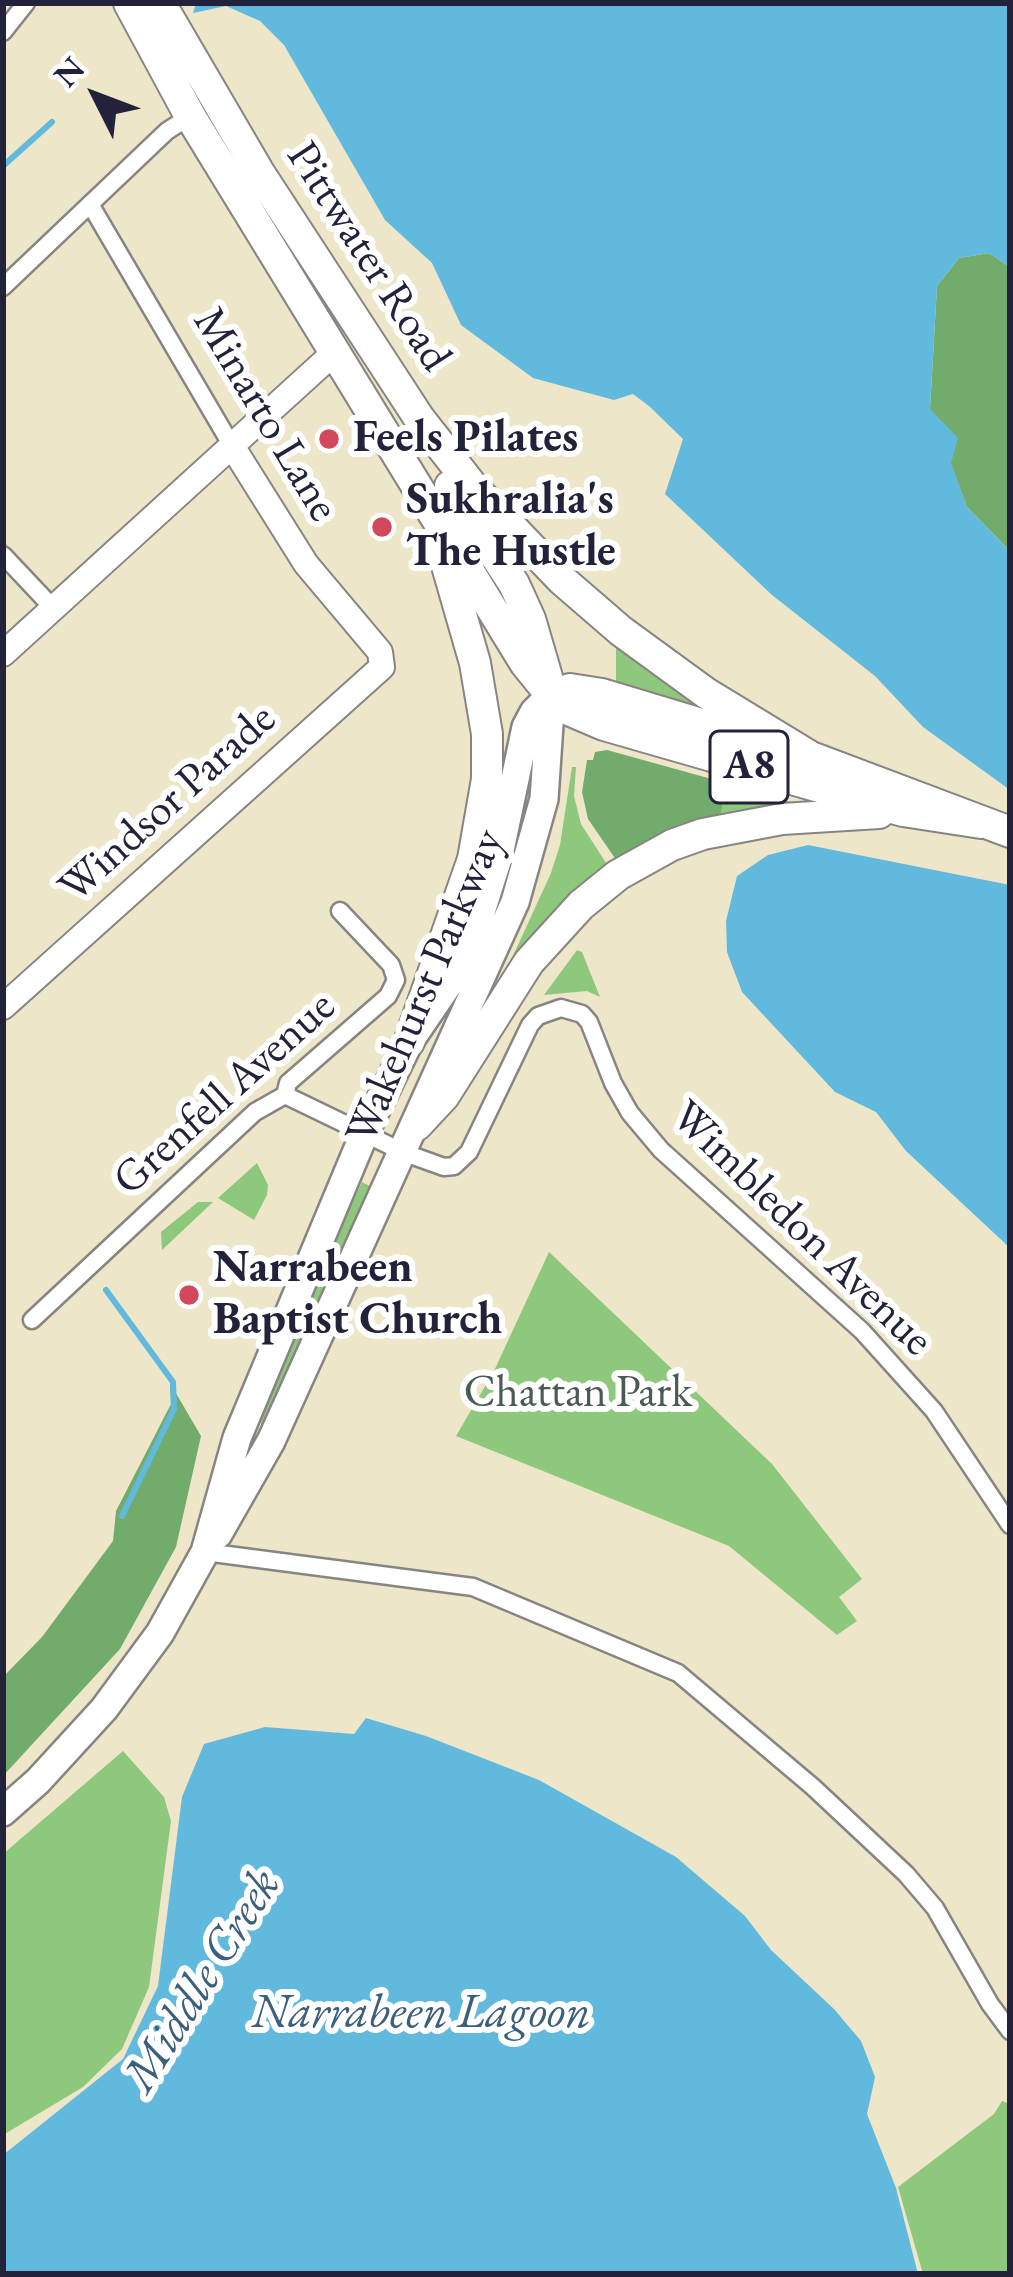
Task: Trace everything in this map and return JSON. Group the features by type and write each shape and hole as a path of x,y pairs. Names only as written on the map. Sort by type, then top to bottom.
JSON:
{"highway":[{"name":"Pittwater Road","path":"130,3 203,108 260,174 419,418 507,525 578,594 706,694 811,757"},
{"name":"Pittwater Road","path":"160,3 203,108 336,351 525,663 551,695 571,711 604,725 903,811 996,827"},
{"path":"419,418 439,470 514,584 530,620 551,695"},
{"path":"409,1042 473,859 487,779 488,734 476,663 431,509"},
{"name":"Pittwater Road","path":"551,695 570,689 602,694 811,757 996,827"},
{"path":"411,1139 444,1096 529,962 581,905 618,874 672,845 747,824 903,811"}],"main road":[{"name":"Wakehurst Parkway","path":"205,1552 237,1438 365,1132 409,1042 454,976 480,915 500,855 526,727 551,695"},
{"name":"Wakehurst Parkway","path":"3,1812 104,1709 160,1633 205,1552 229,1521 271,1441 515,902 544,799 551,695"},
{"path":"237,1438 271,1441"}],"street":[{"path":"3,32 26,3"},
{"path":"3,287 167,131 203,108"},
{"name":"Minarto Lane","path":"90,204 306,564 382,660"},
{"path":"3,654 336,351"},
{"path":"3,556 53,608"},
{"name":"Windsor Parade","path":"3,1006 369,682 382,660"},
{"name":"Grenfell Avenue","path":"32,1320 255,1112 284,1095 288,1083 388,996 396,980 391,965 340,911"},
{"name":"Wimbledon Avenue","path":"284,1095 365,1132 411,1139 444,1167 463,1161 530,1024 551,1010 582,1014 613,1083 661,1150 862,1331 934,1411 1010,1526"},
{"path":"205,1552 473,1588 678,1673 796,1772 906,1874 935,1908 1010,2031"}],"green space":[{"path":"989,253 1010,267 1010,551 967,507 930,409 937,286 959,258"},
{"path":"616,644 735,725 616,682"},
{"path":"607,750 726,783 720,820 619,864 588,819 582,792 587,760"},
{"path":"572,767 576,767 574,796 581,824 608,866 501,982 551,873"},
{"path":"726,783 791,802 720,820"},
{"path":"577,950 582,952 600,997 587,991 544,995"},
{"path":"257,1163 268,1185 254,1220 218,1198"},
{"path":"362,1182 377,1190 263,1428 270,1394 300,1315"},
{"path":"198,1202 213,1202 162,1250 161,1232"},
{"name":"Chattan Park","path":"549,1252 772,1464 862,1579 839,1597 857,1621 837,1635 729,1546 456,1436 494,1371"},
{"path":"170,1383 201,1436 176,1547 120,1649 3,1776 3,1677 42,1637 113,1541 116,1511 171,1404"},
{"path":"123,1751 164,1797 171,1821 149,1987 122,2049 83,2087 3,2135 3,1854"},
{"path":"1002,2101 1010,2104 1010,2274 923,2274 898,2187 994,2114"}],"water":[{"path":"196,3 1010,3 1010,267 989,253 959,258 937,286 930,409 958,438 951,463 967,507 1010,551 1010,790 923,727 875,676 772,595 665,494 683,439 649,406 633,394 614,400 533,378 461,325 432,263 385,220 284,45 260,21 226,6 193,13"},
{"path":"808,845 1010,885 1010,1248 906,1151 876,1112 835,1092 742,992 727,952 726,921 737,876 768,855"},
{"name":"Narrabeen Lagoon","path":"366,1718 539,1780 676,1857 745,1916 771,1950 861,2041 875,2077 867,2114 896,2188 918,2274 3,2274 3,2155 123,2059 158,1986 182,1797 204,1744 265,1727 354,1734"}],"waterway":[{"path":"3,166 52,122"},
{"path":"106,1290 173,1382 174,1409 122,1516"}],"place":[{"name":"Feels Pilates","path":"329,439"},
{"name":"Sukhralia's The Hustle","path":"382,527"},
{"name":"Narrabeen Baptist Church","path":"189,1295"}],"water label":[{"name":"Middle Creek","path":"203,1981"}]}
